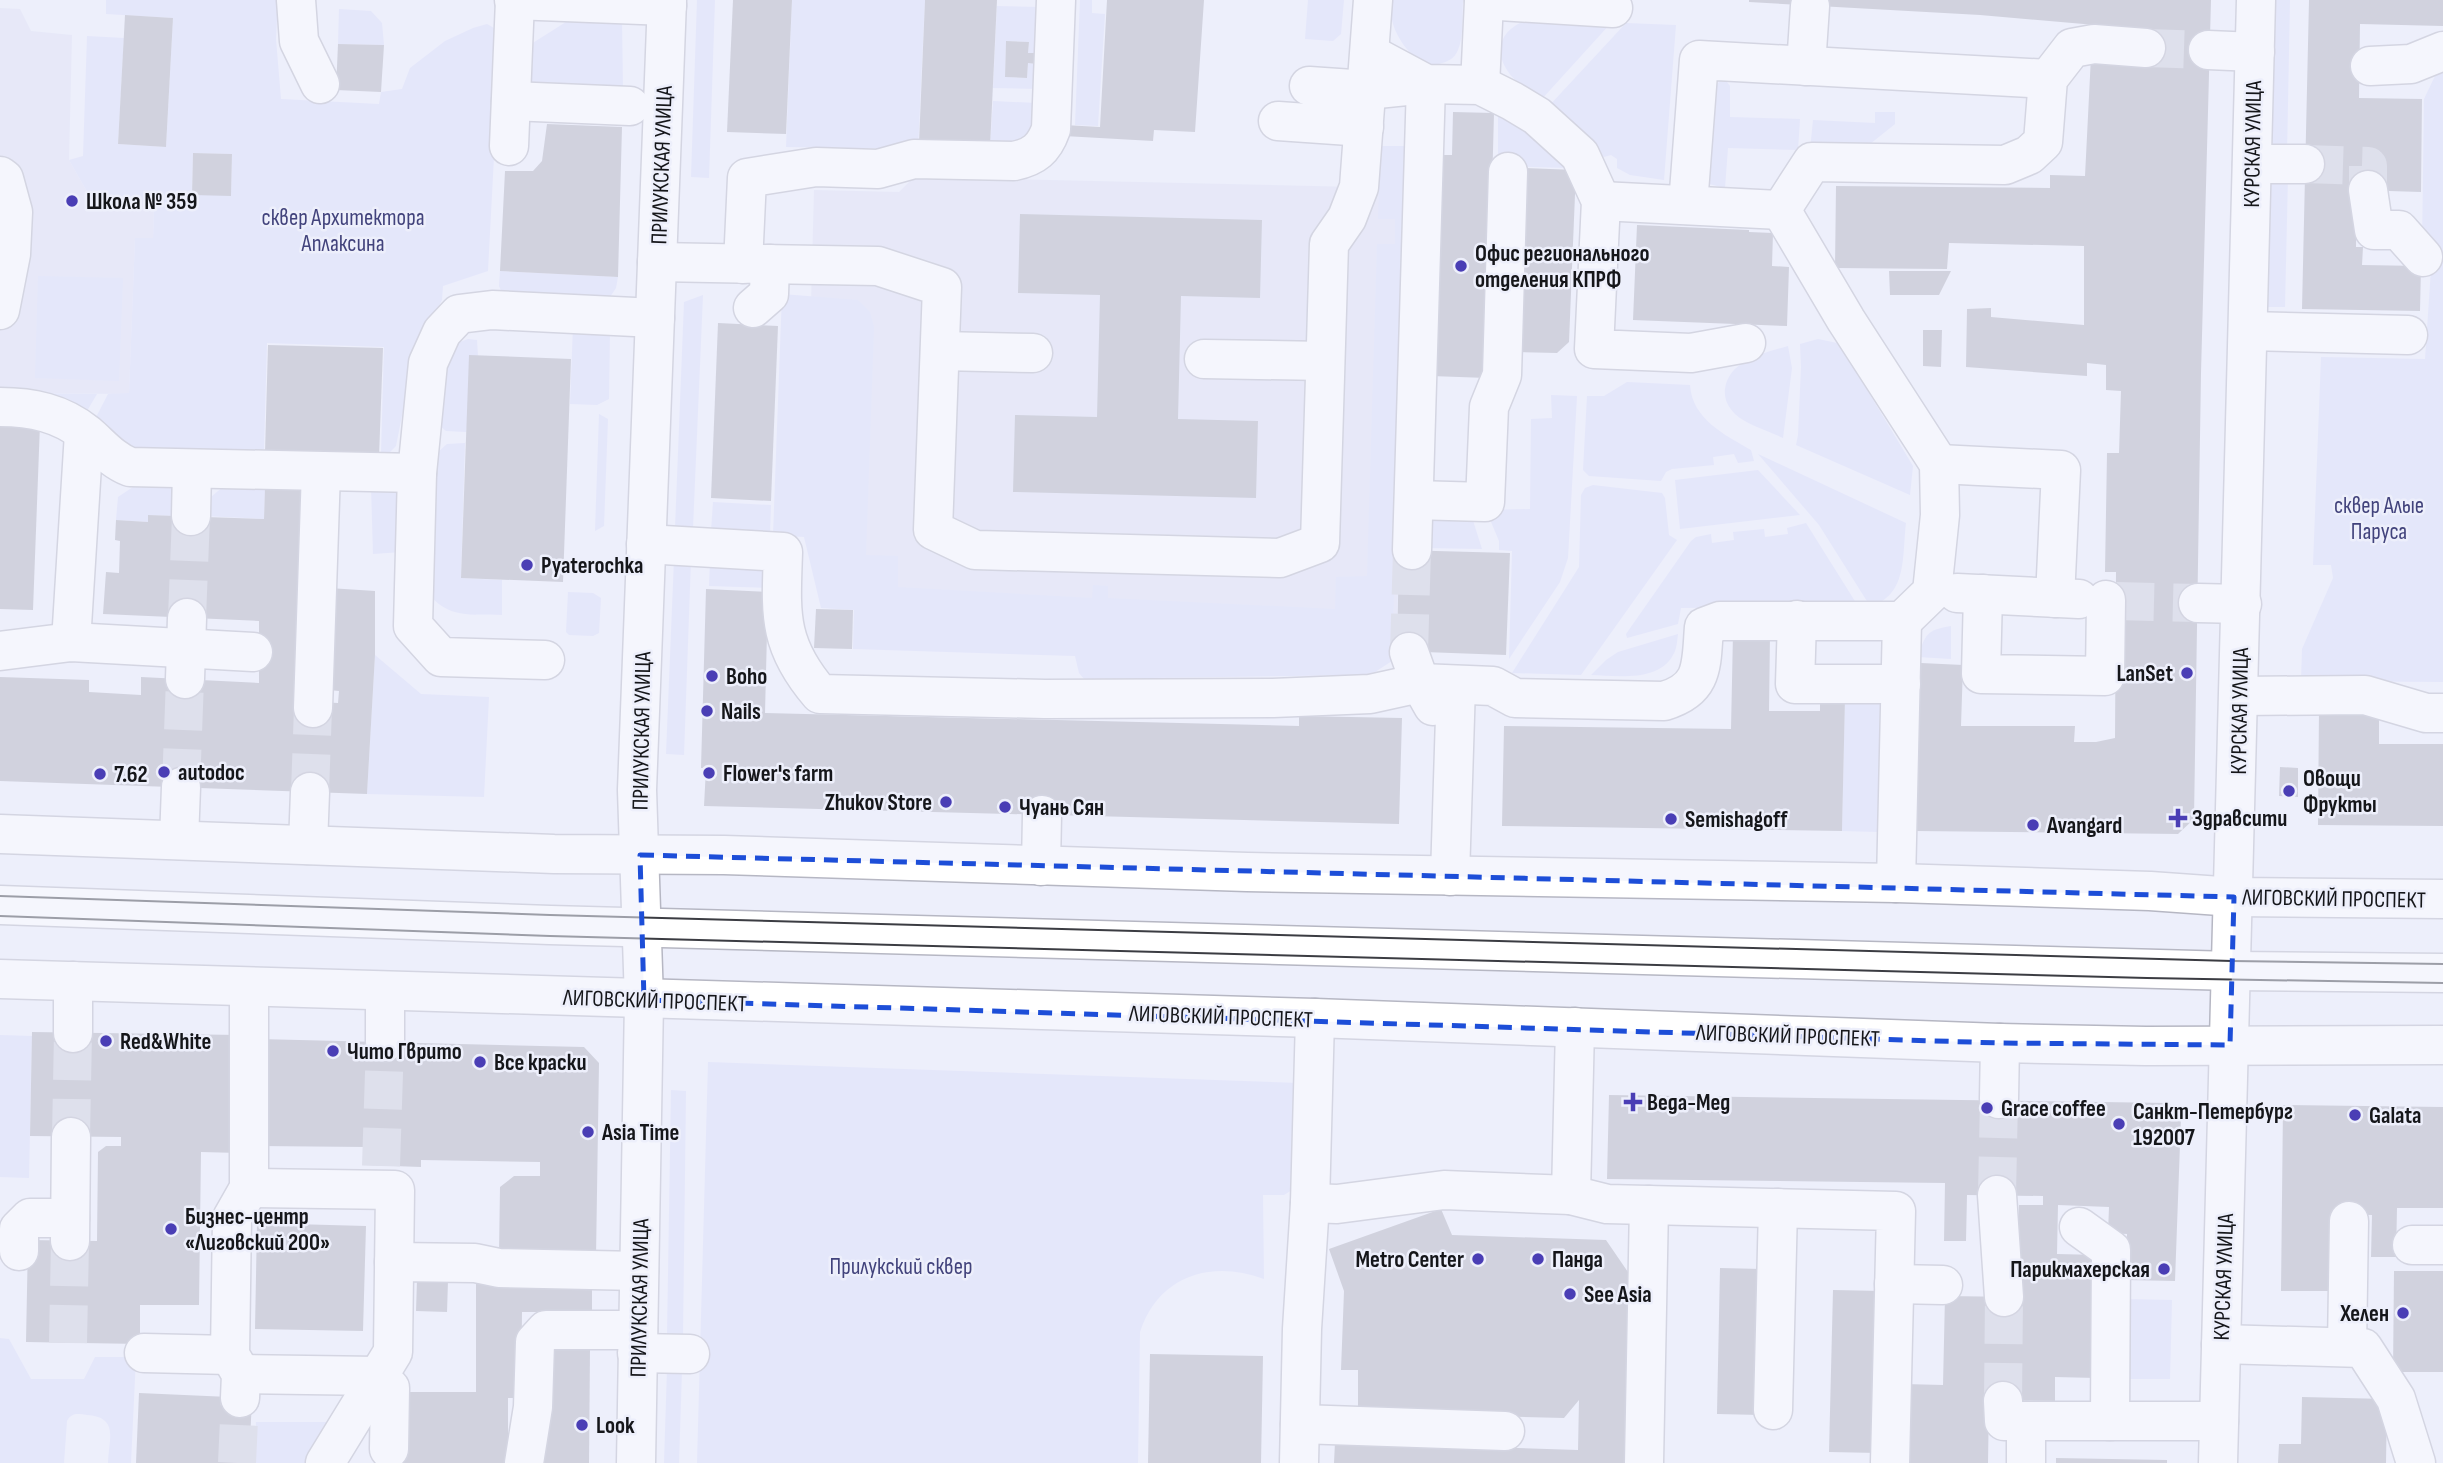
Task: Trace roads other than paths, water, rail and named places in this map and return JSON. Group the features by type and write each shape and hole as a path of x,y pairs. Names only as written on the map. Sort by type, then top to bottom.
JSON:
{"main road":[{"path":"296,0 299,41 320,84"},
{"path":"509,146 514,0 667,3"},
{"path":"752,308 769,294 757,264 747,178 816,167 878,169 914,159 1014,160 1039,152 1047,142 1051,129 1056,0"},
{"path":"657,262 878,266 942,287 933,530 975,550 1280,558 1320,543 1329,244 1347,218 1359,187 1373,0"},
{"name":"КУРСКАЯ УЛИЦА","path":"2218,1463 2256,0"},
{"path":"1480,85 1484,1 1612,8"},
{"name":"ПРИЛУКСКАЯ УЛИЦА","path":"636,1463 644,1000 637,790 667,3"},
{"path":"1806,66 1810,6"},
{"path":"1781,211 1812,162 2005,165 2029,155 2043,142 2048,79 2073,48 2094,44 2146,48"},
{"path":"2208,50 2255,51"},
{"path":"2370,66 2411,64 2443,51"},
{"path":"1688,205 1699,60 2048,79"},
{"path":"1412,550 1426,84"},
{"path":"1309,86 1367,90 1426,84 1480,85 1512,101 1536,116 1580,155 1601,201 1594,349 1691,337 1746,343"},
{"path":"1279,121 1367,90"},
{"path":"511,101 630,106"},
{"path":"2252,163 2305,164"},
{"path":"1414,500 1485,502 1489,407 1502,374 1508,172"},
{"path":"0,176 4,179 13,212 11,254 0,310"},
{"path":"2368,190 2374,230 2399,230 2423,257"},
{"path":"1601,201 1781,211"},
{"path":"646,544 783,552 781,615 789,646 804,676 820,694 1045,709 1370,694 1428,673 1493,686 1516,698 1664,701 1680,697 1692,688 1700,672 1704,627 1720,621 1902,621 1933,592 1940,515 1939,464 1846,320 1781,211"},
{"path":"545,660 441,657 413,626 417,473 428,363 442,332 458,314 492,310 655,318"},
{"path":"2248,331 2409,335"},
{"path":"940,351 1033,353"},
{"path":"1204,359 1325,361"},
{"path":"0,407 29,407 58,416 75,455 71,642"},
{"path":"75,455 117,461 130,467 417,473"},
{"path":"1939,464 2061,470 2055,598"},
{"path":"191,516 192,469"},
{"path":"313,708 321,471"},
{"path":"1933,592 1983,594 2111,601 2105,676 1981,674 1983,594"},
{"path":"2198,603 2242,604"},
{"path":"1797,620 1795,684 1901,684"},
{"path":"1896,883 1902,621"},
{"path":"0,651 71,642 253,652"},
{"path":"1428,673 1454,741 1450,876"},
{"path":"2239,696 2365,695 2426,713 2443,713"},
{"path":"178,840 181,787"},
{"path":"308,845 310,792"},
{"path":"1041,866 1042,815"},
{"name":"ЛИГОВСКИЙ ПРОСПЕКТ","path":"0,834 554,854 1450,876 1896,883 2150,891 2234,897 2443,900"},
{"path":"0,905 642,927 2232,971 2443,973"},
{"name":"ЛИГОВСКИЙ ПРОСПЕКТ","path":"0,979 1315,1018 2000,1043 2443,1045"},
{"path":"73,981 73,1033"},
{"path":"237,1376 232,1218 249,1188 249,987"},
{"path":"385,1042 386,992"},
{"path":"1298,1463 1315,1018"},
{"path":"1571,1195 1575,1027"},
{"path":"1999,1099 2000,1043"},
{"path":"13,1236 30,1218 70,1229 71,1137"},
{"path":"249,1188 381,1178 395,1190 393,1352 325,1463"},
{"path":"1310,1203 1337,1204 1444,1190 1571,1195 1606,1204 1896,1211 1890,1463"},
{"path":"1997,1195 2004,1297"},
{"path":"1644,1463 1649,1205"},
{"path":"1773,1410 1778,1208"},
{"path":"2347,1347 2349,1221"},
{"path":"2079,1227 2111,1250 2110,1421"},
{"path":"394,1262 475,1263 499,1268 639,1271"},
{"path":"1894,1284 1943,1284"},
{"path":"524,1463 533,1406 535,1342 546,1330 638,1342 690,1354"},
{"path":"2221,1344 2363,1348 2396,1399 2416,1463"},
{"path":"144,1353 237,1376 379,1376 390,1388 389,1448"},
{"path":"2026,1463 2014,1411 2110,1421 2219,1422"},
{"path":"1300,1424 1505,1431"}],"tunnel":[{"path":"2146,48 2208,50"},
{"path":"2305,164 2368,166 2368,190"},
{"path":"187,618 191,516"},
{"path":"1409,652 1412,550"},
{"path":"2116,601 2198,603"},
{"path":"181,787 185,679"},
{"path":"310,792 313,708"},
{"path":"71,1137 73,1033"},
{"path":"381,1166 385,1042"},
{"path":"1997,1195 1999,1099"},
{"path":"68,1343 70,1241"},
{"path":"2003,1401 2004,1297"},
{"path":"237,1463 240,1398"}],"tram line":[{"path":"0,896 550,915 2232,961 2443,964"},
{"path":"0,916 550,936 2147,978 2443,983"}],"place":[{"name":"Школа № 359","path":"72,201"},
{"name":"Офис регионального отделения КПРФ","path":"1461,266"},
{"name":"Pyaterochka","path":"527,565"},
{"name":"LanSet","path":"2187,673"},
{"name":"Boho","path":"712,676"},
{"name":"Nails","path":"707,711"},
{"name":"autodoc","path":"164,772"},
{"name":"Flower's farm","path":"709,773"},
{"name":"7.62","path":"100,774"},
{"name":"Овощи Фрукты","path":"2289,791"},
{"name":"Zhukov Store","path":"946,802"},
{"name":"Чуань Сян","path":"1005,807"},
{"name":"Здравсити","path":"2178,818"},
{"name":"Semishagoff","path":"1671,819"},
{"name":"Avangard","path":"2033,825"},
{"name":"Red&White","path":"106,1041"},
{"name":"Чито Гврито","path":"333,1051"},
{"name":"Все краски","path":"480,1062"},
{"name":"Веда-Мед","path":"1633,1102"},
{"name":"Grace coffee","path":"1987,1108"},
{"name":"Galata","path":"2355,1115"},
{"name":"Санкт-Петербург 192007","path":"2119,1124"},
{"name":"Asia Time","path":"588,1132"},
{"name":"Бизнес-центр «Лиговский 200»","path":"171,1229"},
{"name":"Metro Center","path":"1478,1259"},
{"name":"Панда","path":"1538,1259"},
{"name":"Парикмахерская","path":"2164,1269"},
{"name":"See Asia","path":"1570,1294"},
{"name":"Хелен","path":"2403,1313"},
{"name":"Look","path":"582,1425"}],"park label":[{"name":"сквер Архитектора Аплаксина","path":"343,230"},
{"name":"сквер Алые Паруса","path":"2379,518"},
{"name":"Прилукский сквер","path":"901,1266"}]}
